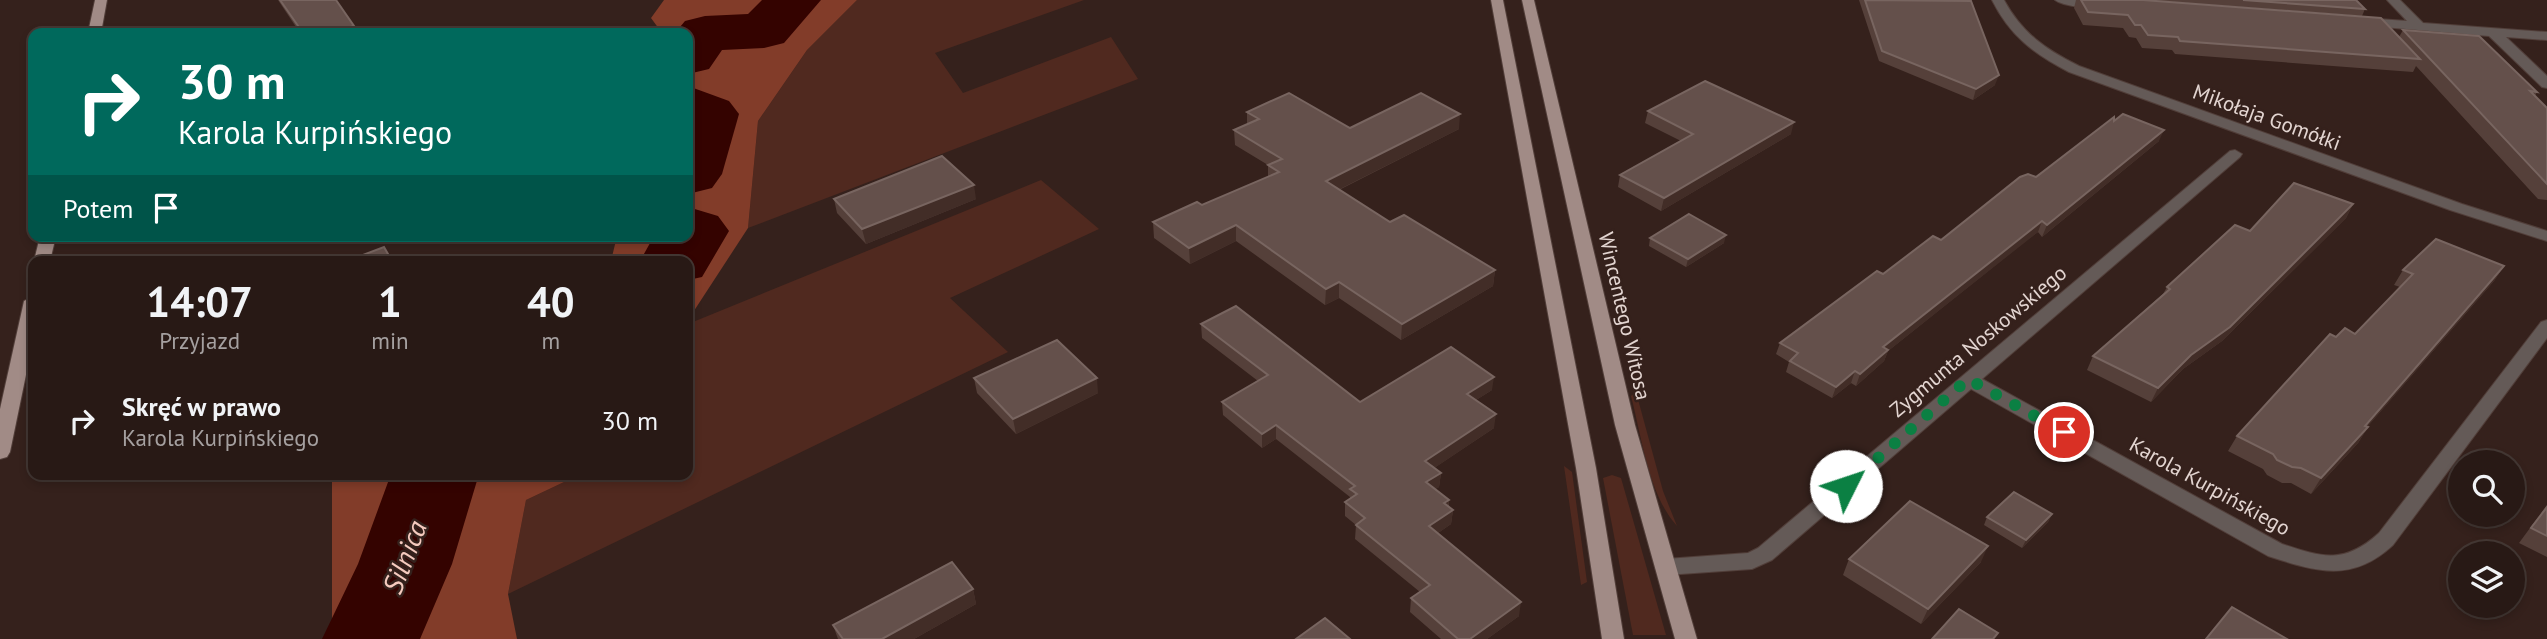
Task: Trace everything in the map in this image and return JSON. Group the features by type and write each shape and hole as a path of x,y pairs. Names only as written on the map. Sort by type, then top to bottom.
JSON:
{"main road":[{"path":"95,28 101,0"},
{"path":"1497,0 1586,468 1613,639"},
{"name":"Wincentego Witosa","path":"1528,0 1625,425 1686,639"},
{"path":"0,452 28,324"}],"street":[{"name":"Mikołaja Gomółki","path":"1998,0 2010,24 2023,39 2074,69 2443,203 2547,236"},
{"path":"2061,0 2116,4"},
{"path":"2393,0 2419,26"},
{"path":"2350,21 2547,36"},
{"path":"2493,32 2547,84"},
{"name":"Zygmunta Noskowskiego","path":"1666,567 1744,562 1765,554 2235,154"},
{"name":"Karola Kurpińskiego","path":"1968,379 2274,550 2301,559 2351,561 2365,557 2386,539 2547,326"}],"shaded area":[{"path":"664,0 857,0 807,50 758,121 748,228 693,312 693,256 612,256 616,242 693,242 693,28 658,28 651,18"},
{"path":"857,0 1084,0 935,53 963,93 1111,37 1138,79 748,228 758,121 807,50"},
{"path":"1041,180 1099,229 950,298 1008,352 508,594 526,500 568,480 693,480 693,322"},
{"path":"1636,392 1663,491 1677,526 1659,498 1647,464 1631,396"},
{"path":"1564,466 1572,472 1587,582 1581,585"},
{"path":"1612,475 1621,478 1666,635 1633,635 1603,478"},
{"path":"332,480 568,480 526,500 508,594 517,639 332,639"}],"building":[{"path":"280,0 336,0 354,26 347,28 300,28"},
{"path":"1865,0 1971,1 1999,75 1976,89 1882,51"},
{"path":"2081,0 2143,0 2381,18 2420,59 2180,41 2178,37 2148,35 2141,25 2135,25 2128,15 2088,12"},
{"path":"2243,0 2356,0 2365,9"},
{"path":"2403,30 2479,36 2537,92 2530,91 2547,108 2547,184"},
{"path":"1705,81 1794,122 1664,198 1620,175 1693,134 1648,111"},
{"path":"1289,93 1350,128 1421,93 1460,114 1326,181 1390,222 1404,215 1495,270 1402,324 1339,282 1326,289 1236,225 1189,248 1153,222 1197,202 1202,205 1279,172 1268,165 1282,159 1234,130 1259,119 1247,112"},
{"path":"2123,114 2164,130 2047,225 2042,221 1883,347 1888,350 1860,374 1855,371 1836,387 1790,361 1798,353 1780,343 1877,271 1883,274 1933,236 1941,240 2020,177 2028,174 2036,177 2114,117 2114,121"},
{"path":"942,156 974,185 862,229 834,199"},
{"path":"2294,183 2353,204 2230,327 2191,355 2158,388 2093,356 2170,289 2167,287 2235,225 2250,231"},
{"path":"1689,214 1726,235 1688,259 1650,238"},
{"path":"2436,239 2504,266 2365,426 2368,427 2321,478 2277,460 2273,454 2237,436 2330,334 2336,337 2345,328 2355,334 2413,274 2403,270"},
{"path":"384,247 389,256 360,256"},
{"path":"1236,306 1360,402 1451,347 1494,377 1467,394 1496,414 1425,461 1441,473 1426,482 1449,500 1444,503 1453,510 1429,526 1521,602 1470,639 1458,639 1411,598 1430,585 1356,525 1365,518 1345,502 1357,494 1350,489 1355,486 1276,425 1262,434 1222,402 1268,375 1201,324"},
{"path":"1057,340 1097,378 1013,419 974,378"},
{"path":"2014,492 2052,514 2026,540 1987,517"},
{"path":"1910,501 1988,546 1928,609 1849,559"},
{"path":"2547,507 2547,536 2531,528"},
{"path":"952,562 973,589 882,639 843,639 833,625"},
{"path":"2232,607 2287,639 2206,639"},
{"path":"1959,609 1998,633 1993,639 1932,639"},
{"path":"1325,618 1350,639 1296,639"}],"waterway":[{"name":"Silnica","path":"693,49 705,33 764,31 793,0"},
{"name":"Silnica","path":"693,107 707,114 693,158"},
{"name":"Silnica","path":"679,256 687,242"},
{"name":"Silnica","path":"371,639 405,564 433,480"}],"route":[{"path":"1846,486 1968,379 2064,432"}]}
